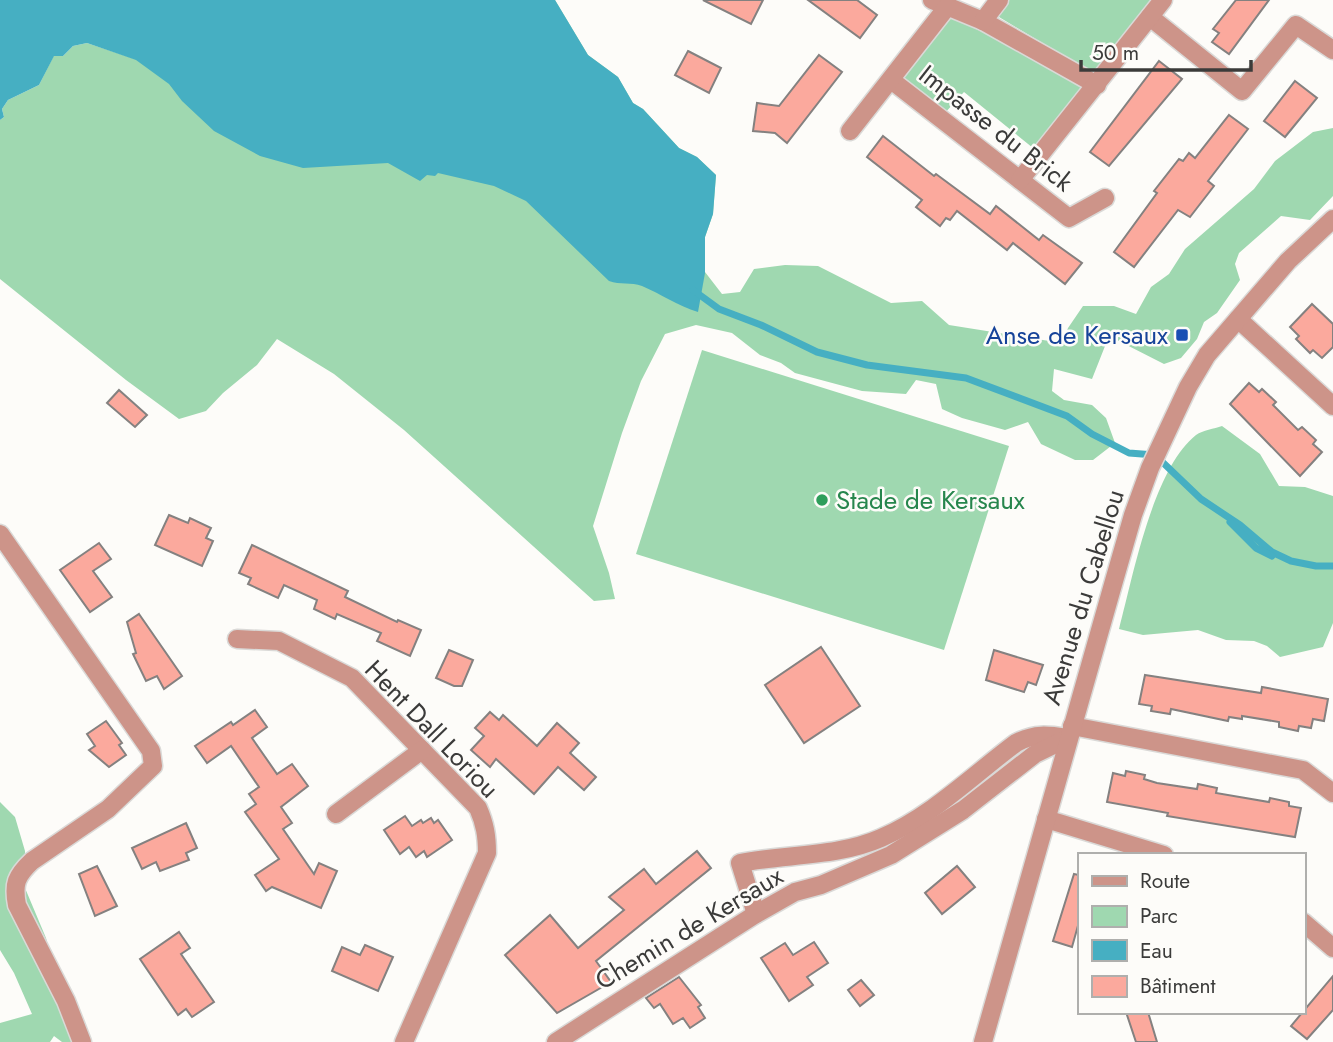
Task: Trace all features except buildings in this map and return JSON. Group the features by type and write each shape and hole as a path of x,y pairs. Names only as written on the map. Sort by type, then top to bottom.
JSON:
{"street":[{"path":"983,21 999,0"},
{"path":"1020,180 1163,0"},
{"path":"850,131 891,80 939,4 983,21 1097,85"},
{"path":"1150,17 1242,91 1296,26 1333,50"},
{"name":"Impasse du Brick","path":"891,80 1069,218 1105,198"},
{"name":"Avenue du Cabellou","path":"984,1042 1070,732 1133,515 1150,468 1188,387 1207,355 1287,261 1333,219"},
{"path":"1238,319 1333,406"},
{"path":"0,534 152,751 153,766 108,808 32,861 20,872 14,888 17,905 66,1001 82,1042"},
{"name":"Hent Dall Loriou","path":"237,639 279,641 352,678 478,808 487,835 487,853 404,1042"},
{"path":"756,914 740,863 773,856 836,851 880,838 923,815 1016,743 1030,736 1070,732 1303,770 1333,793"},
{"name":"Chemin de Kersaux","path":"556,1042 756,914 796,892 821,885 891,855 991,790 1035,754 1070,732"},
{"path":"336,814 422,750"},
{"path":"1046,819 1157,853"},
{"path":"1305,924 1333,947"}],"green space":[{"path":"0,0 555,0 588,55 618,77 633,103 643,109 679,148 697,157 716,175 713,214 705,237 705,272 722,294 740,292 754,269 785,265 818,266 891,303 922,301 949,325 1062,343 1068,328 1083,306 1114,306 1136,314 1151,287 1169,274 1185,249 1254,189 1275,161 1313,132 1333,128 1333,196 1310,220 1281,216 1239,253 1235,264 1240,280 1217,313 1204,322 1197,339 1181,358 1164,364 1109,336 1092,379 1054,369 1052,391 1064,400 1092,405 1106,418 1115,443 1093,460 1075,460 1041,444 1028,422 1005,430 962,418 942,409 936,384 916,380 906,394 862,391 795,373 781,363 760,355 732,333 696,325 665,334 641,381 593,526 615,599 594,601 404,430 334,374 277,339 257,365 206,411 179,419 0,279 2,109 8,100 39,85 54,55 63,56 73,46 87,43 135,59"},
{"path":"1004,0 1153,0 1094,74 994,14"},
{"path":"952,11 1084,87 1033,148 964,92 944,114 898,81"},
{"name":"Stade de Kersaux","path":"702,350 1009,446 944,650 636,554"},
{"path":"1222,426 1260,454 1279,486 1305,487 1333,496 1333,623 1323,647 1280,657 1267,646 1254,641 1226,640 1198,630 1143,635 1119,629 1138,553 1156,497 1168,472 1181,451 1196,435"},
{"path":"0,802 15,817 25,851 25,888 46,938 61,998 79,1042 62,1042 54,1036 50,1042 0,1042 0,1023 32,1014 14,973 0,950"}],"water":[{"path":"0,0 555,0 588,55 618,77 633,103 643,109 679,148 697,157 716,175 713,214 705,237 705,273 698,312 642,286 609,281 526,201 494,186 438,173 435,176 427,175 420,181 388,163 303,168 260,156 214,131 182,101 169,84 136,60 87,43 73,46 63,56 54,56 39,85 8,100 2,109 4,117 0,120"}],"waterway":[{"path":"693,290 719,309 761,325 817,352 867,365 966,378 1067,416 1092,434 1129,453 1155,455 1201,499 1240,525 1272,552 1291,561 1333,566"},
{"path":"1230,522 1256,548 1272,556"}],"place":[{"name":"Anse de Kersaux","path":"1182,335"},
{"name":"Stade de Kersaux","path":"822,500"}]}
